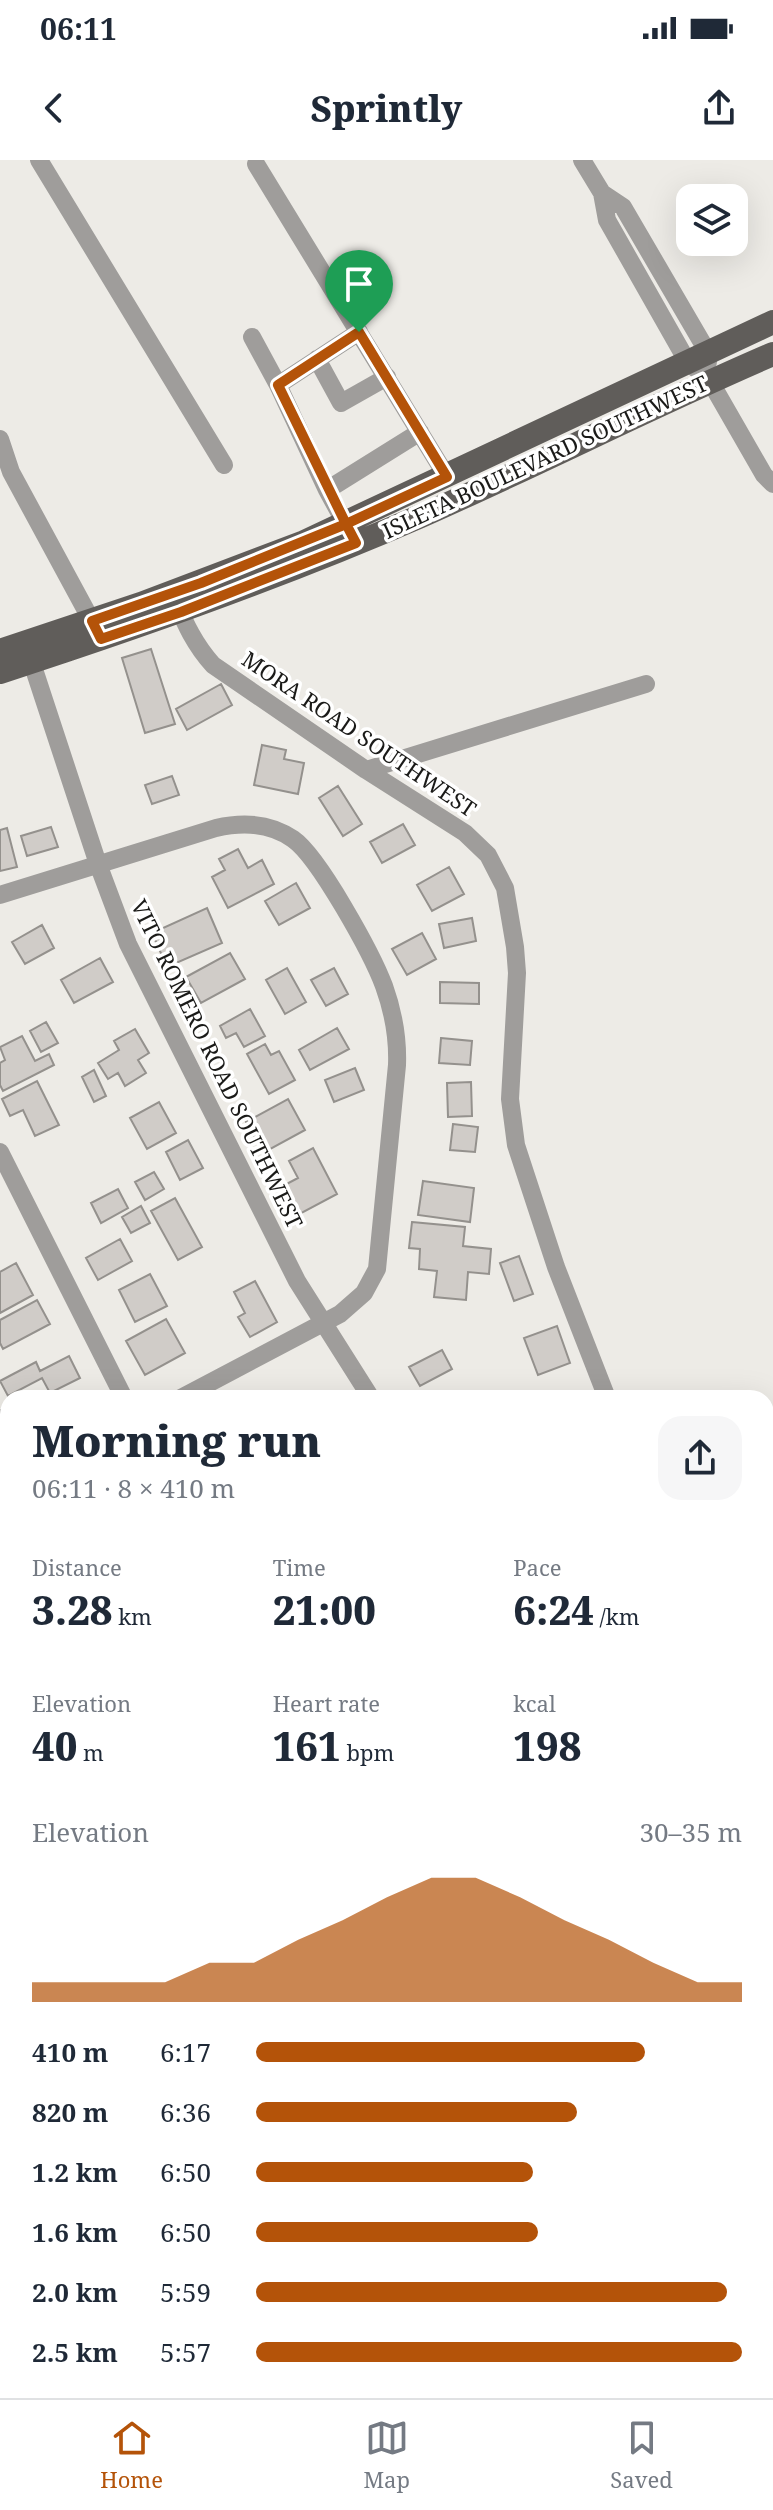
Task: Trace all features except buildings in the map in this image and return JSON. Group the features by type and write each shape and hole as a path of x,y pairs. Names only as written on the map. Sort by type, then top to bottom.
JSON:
{"main road":[{"name":"ISLETA BOULEVARD SOUTHWEST","path":"351,534 447,477 773,322"},
{"name":"ISLETA BOULEVARD SOUTHWEST","path":"0,672 28,652 177,602 351,534 421,516 773,354"},
{"name":"ISLETA BOULEVARD SOUTHWEST","path":"0,651 28,652"}],"street":[{"path":"39,160 224,465"},
{"path":"582,160 602,193 623,207 710,381 768,479"},
{"path":"256,164 447,477"},
{"path":"278,385 359,332"},
{"path":"252,337 351,534"},
{"path":"317,359 341,403 387,377"},
{"path":"327,490 420,432"},
{"path":"0,439 11,472 97,630"},
{"name":"MORA ROAD SOUTHWEST","path":"177,602 199,649 213,665 366,770 465,833 488,855 505,888 517,973 510,1099 516,1145 556,1267 604,1390"},
{"name":"VITO ROMERO ROAD SOUTHWEST","path":"28,652 98,864 128,944 297,1281 366,1390"},
{"path":"366,770 646,684"},
{"path":"0,895 228,826 253,825 281,832 304,847 321,870 378,974 394,1019 398,1047 377,1269 364,1293 353,1305 196,1390"},
{"path":"0,1152 120,1390"}],"route":[{"path":"359,332 278,385 346,524 201,583 92,621 101,639 181,612 356,543 346,524 447,477 359,332"}]}
